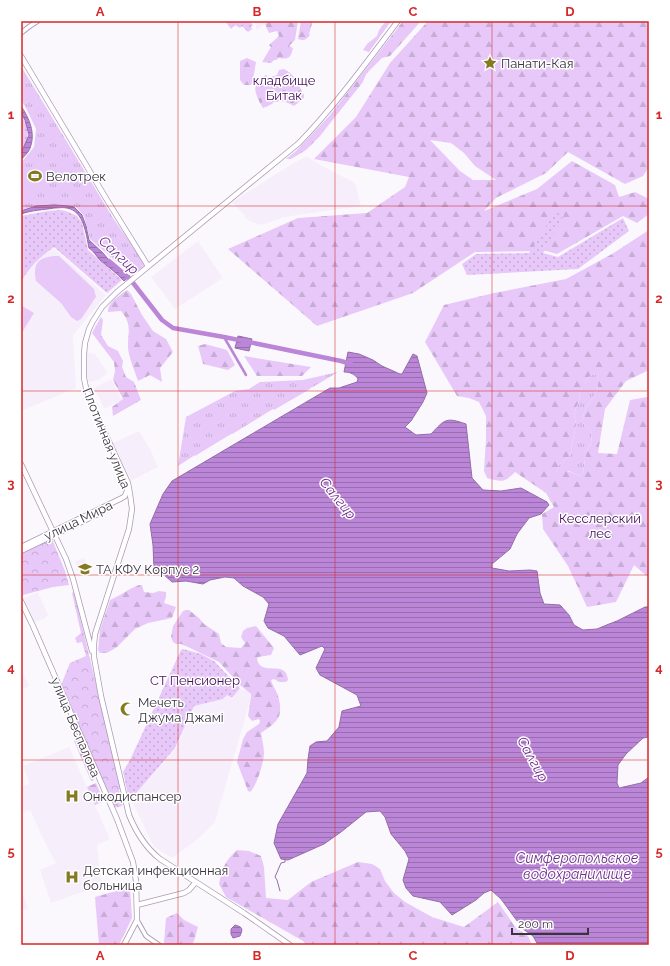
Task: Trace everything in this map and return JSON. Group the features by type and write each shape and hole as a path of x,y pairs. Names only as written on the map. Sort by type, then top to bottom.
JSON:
{"main road":[{"name":"Плотинная улица","path":"131,497 120,466 89,397 84,378 85,343 93,321 108,299 299,143 316,126 339,98 398,21"},
{"path":"21,56 148,266"},
{"path":"21,464 69,567 90,646 128,811 144,843 167,865 244,913 290,945"},
{"name":"улица Мира","path":"21,551 122,499 125,496 128,486"},
{"path":"95,662 90,646 124,538 128,522 131,497"},
{"path":"99,684 94,651 96,634 128,534 131,515 131,497"},
{"name":"улица Мира","path":"21,547 131,497"},
{"name":"улица Беспалова","path":"21,601 134,862 136,872 137,920"},
{"path":"136,905 184,893 195,883"},
{"path":"124,945 137,920"}],"street":[{"path":"21,33 38,21"},
{"path":"137,920 146,936 159,945"},
{"path":"134,926 141,926"}],"shaded area":[{"path":"254,21 271,21 257,30"},
{"path":"306,156 355,183 361,206 284,217 261,225 249,221 232,202 284,169"},
{"path":"198,241 223,278 175,309 151,277"},
{"path":"53,248 106,295 73,335 76,388 21,411 21,282 25,274 38,259"},
{"path":"87,352 95,354 108,373 98,380 91,382 88,382 86,368"},
{"path":"111,379 122,400 104,409 94,388"},
{"path":"139,431 150,449 158,467 131,481 113,443"},
{"name":"ТА КФУ Корпус 2","path":"84,558 90,571 83,574 80,567 78,568 75,562"},
{"path":"38,592 48,615 45,617 46,618 34,622 24,598"},
{"path":"21,669 29,686 21,690"},
{"path":"240,688 246,690 251,695 215,822 198,839 172,858 154,847 131,799 176,748 194,706 223,699 227,695 232,699"},
{"path":"69,747 110,839 97,845 102,885 51,903 40,870 56,863 30,810 24,812 21,808 21,787 30,783 23,766"},
{"path":"21,889 28,908 21,911"}],"green space":[{"path":"225,21 249,21 253,25 251,27 252,29 248,32 242,26 240,28 235,25 231,29"},
{"path":"271,21 298,21 295,40 289,46 293,48 290,56 285,59 279,58 271,63 262,62 271,47 269,45 279,36 277,31 269,33 265,24"},
{"path":"301,21 312,21 310,35 303,40 298,39"},
{"path":"386,21 393,21 389,24 369,52 363,50 367,44 377,36 379,30"},
{"path":"403,21 421,21 390,56 382,58 366,74 363,82 320,136 306,150 291,159 286,159 296,151 330,115"},
{"path":"428,21 649,21 649,167 643,176 625,184 568,152 546,173 496,198 484,211 537,189 572,161 615,185 619,197 635,192 649,199 649,214 637,223 623,216 557,254 546,251 475,252 413,293 317,326 228,249 298,218 367,213 405,187 409,177 314,159 356,117 390,63","holes":["430,140 451,143 464,153 475,166 496,180 473,180 460,171"]},
{"path":"247,58 256,62 251,85 244,85 240,80 240,61"},
{"path":"21,66 113,218 143,261 144,266 133,274 90,239 84,216 77,208 68,205 49,205 21,210 21,163 34,147 36,129 21,100"},
{"name":"кладбище Битак","path":"284,69 291,73 296,80 304,95 304,98 294,106 283,101 275,101 263,108 256,94 255,88 263,79 262,77 266,75 268,78 277,75 279,70"},
{"path":"21,115 28,131 26,142 21,151"},
{"name":"Велотрек","path":"44,163 48,166 49,171 47,177 43,183 37,187 26,189 22,186 22,178 35,164"},
{"path":"60,210 77,216 82,223 88,250 122,280 107,293 54,247 36,262 21,282 21,216"},
{"path":"555,212 564,215 543,253 558,257 623,218 629,231 578,269 467,275 462,264 476,254 529,253"},
{"name":"Кесслерский лес","path":"649,230 649,370 626,381 605,409 598,453 617,454 630,400 647,397 649,399 649,578 634,565 616,602 587,607 568,566 543,529 542,514 554,507 546,493 515,472 502,481 487,478 484,471 486,416 479,402 469,398 457,396 425,342 444,305 494,293 566,279 612,254","holes":["592,374 596,375 598,380 597,390 583,417 583,423 592,433 591,443 586,453 583,473 580,476 571,472 562,471 556,475 559,465 570,456 576,424 574,415 580,393 587,379"]},
{"path":"59,256 94,289 96,297 81,319 77,321 71,317 61,303 36,281 35,267 38,262 44,258"},
{"path":"127,290 131,294 142,315 153,331 166,339 173,352 160,368 162,382 150,375 138,381 129,354 128,322 121,311 108,312 112,302"},
{"path":"22,306 34,313 21,334 21,307"},
{"path":"101,317 103,320 101,335 108,346 118,351 123,361 122,367 126,377 134,382 141,400 113,416 112,407 123,399 113,380 115,371 114,362 92,333"},
{"path":"205,344 227,350 235,365 228,370 203,364 198,346"},
{"path":"244,356 311,367 302,376 257,376"},
{"path":"338,372 178,466 186,417 235,391 249,389 260,382 303,380"},
{"path":"592,374 596,375 598,386 583,415 583,423 592,433 591,443 586,453 583,473 580,476 569,471 556,475 559,465 570,456 576,424 574,415 580,393 587,379"},
{"path":"52,539 69,585 53,587 23,595 21,591 21,554"},
{"path":"139,585 142,585 144,592 166,592 164,603 176,607 172,618 148,623 135,629 117,647 107,653 100,653 98,650 100,630 110,600"},
{"path":"74,592 121,788 119,790 123,804 118,807 113,806 61,685 70,663 86,656 82,642 77,643 75,638 81,633 72,593"},
{"path":"189,610 204,624 219,634 221,643 226,647 241,648 245,643 241,637 243,631 247,628 256,626 274,648 271,655 258,657 257,659 259,664 263,667 283,670 286,674 288,680 286,682 279,682 274,679 271,680 279,698 280,714 271,726 261,733 264,757 258,779 250,792 248,791 237,762 243,739 247,732 259,724 260,721 259,719 252,721 248,716 251,694 240,685 219,662 188,647 173,642 171,637 173,626 183,611"},
{"name":"СТ Пенсионер","path":"183,649 201,654 214,661 240,688 232,698 227,695 223,699 194,706 175,748 131,799 128,795 123,772 181,650"},
{"path":"75,739 78,739 94,779 93,781 91,781 74,741"},
{"path":"96,783 104,801 95,805 87,787"},
{"path":"237,850 249,851 261,856 264,867 266,898 288,900 311,882 358,862 372,864 380,869 385,881 394,893 405,902 432,917 464,927 498,902 516,928 528,936 532,945 306,945 303,941 226,897 219,884 220,878 227,861"},
{"path":"130,887 132,918 119,945 99,945 95,897"},
{"path":"177,913 184,920 198,927 194,941 191,945 167,945 164,943 166,918"}],"water":[{"path":"21,106 31,126 32,142 28,152 21,160 21,153 29,135 25,120 21,113"},
{"path":"55,205 74,207 82,215 89,240 103,253 117,270 130,276 124,281 89,248 81,218 73,210 54,208 21,214 21,211 36,206"},
{"path":"238,336 252,339 249,351 235,348"},
{"name":"Симферопольское водохранилище","path":"348,352 359,354 400,374 402,374 413,354 417,356 427,393 411,421 405,427 416,435 431,434 443,422 450,420 466,424 472,478 483,490 501,491 521,488 547,502 549,505 541,514 529,518 517,534 510,549 492,564 492,568 509,571 537,571 540,593 544,604 560,605 569,615 574,625 583,630 597,629 645,607 649,607 649,737 643,738 626,754 618,765 617,783 619,788 641,783 649,777 649,945 538,945 533,936 523,929 501,899 491,890 484,893 476,900 452,915 440,902 413,896 406,888 403,880 409,859 405,851 391,834 385,817 380,811 366,812 324,844 288,860 281,859 274,843 278,824 307,773 310,746 316,742 327,741 339,727 342,711 361,706 357,695 320,675 316,668 325,649 322,646 300,655 284,636 268,628 264,621 269,604 263,597 243,586 234,578 225,577 210,580 203,584 186,581 172,582 162,573 154,570 150,524 163,494 172,481 330,388 339,388 357,382 357,377 350,373 344,372"},
{"path":"235,925 242,929 242,932 240,936 233,938 231,929"}],"waterway":[{"name":"Салгир","path":"109,261 130,279 162,320 173,328 224,337 351,364"},
{"path":"224,337 246,375"},
{"path":"280,891 275,877 281,863 285,862 285,859"}],"place":[{"name":"Панати-Кая","path":"490,63"},
{"name":"Велотрек","path":"35,176"},
{"name":"ТА КФУ Корпус 2","path":"85,569"},
{"name":"Мечеть Джума Джамі","path":"127,709"},
{"name":"Онкодиспансер","path":"72,796"},
{"name":"Детская инфекционная больница","path":"72,877"}]}
